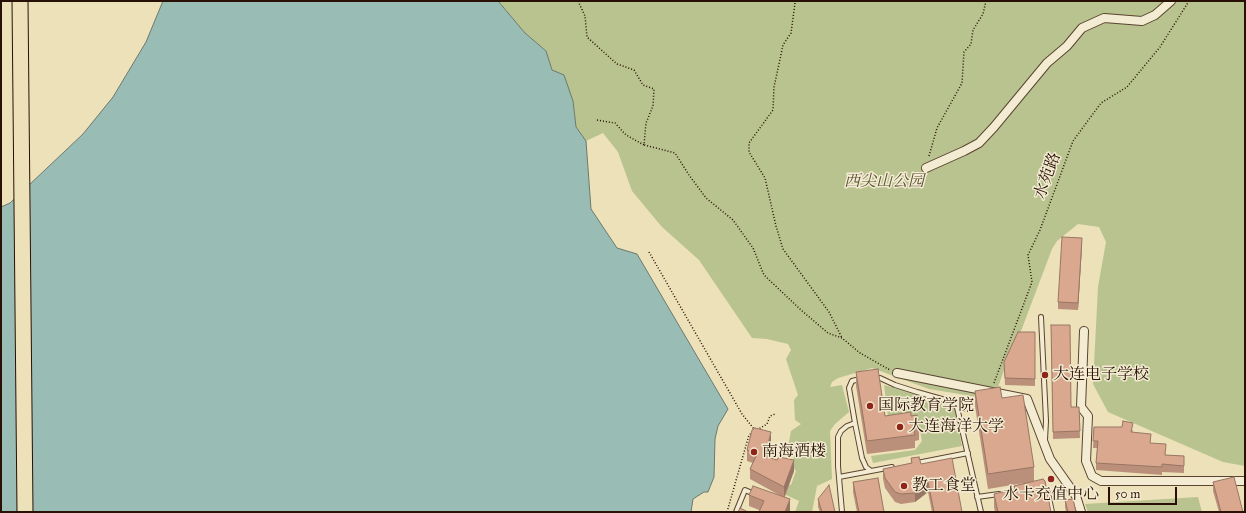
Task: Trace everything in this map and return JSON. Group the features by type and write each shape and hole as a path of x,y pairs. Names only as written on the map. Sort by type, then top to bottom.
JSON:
{"highway":[{"path":"20,1 25,512"}],"street":[{"path":"926,168 979,143 1048,62 1067,46 1082,28 1104,18 1142,21 1155,15 1171,1"},
{"path":"1084,332 1081,407 1088,416 1086,461 1092,476 1101,481 1245,481"},
{"path":"897,373 1027,399 1050,459 1076,496 1081,512"}],"lane":[{"path":"1041,317 1046,421 1044,445"},
{"path":"872,471 866,467 862,458 849,388 852,381 861,378 880,378 916,392 956,403 981,512"},
{"path":"842,512 838,438 840,431 847,426 856,423"},
{"path":"908,464 968,454"},
{"path":"839,477 894,467"},
{"path":"1040,486 1048,493 1052,512"},
{"path":"736,512 745,490 758,495"},
{"path":"977,497 1001,493"}],"path":[{"path":"578,1 585,16 587,37 617,64 634,70 642,85 654,89 653,106 646,123 644,145"},
{"path":"926,168 937,128 962,83 964,52 971,44 973,30 983,14 986,1"},
{"name":"水苑路","path":"991,392 1032,282 1028,254 1040,230 1073,141 1101,103 1127,87 1160,47 1189,1"},
{"path":"796,3 791,33 783,45 774,87 773,110 749,143 749,152 765,178 783,249 829,312 842,338"},
{"path":"597,120 615,123 626,135 644,145 675,153 706,198 733,220 753,248 764,275 828,333 842,338 860,353 897,373"},
{"path":"649,252 742,414 756,430"},
{"path":"970,411 971,400 976,400"},
{"path":"726,512 749,435 767,424 770,416 775,414"}],"green space":[{"name":"西尖山公园","path":"498,1 1245,1 1245,466 1223,462 1108,412 1093,384 1098,287 1106,242 1099,227 1078,224 1057,241 1052,249 996,393 990,399 929,389 872,368 838,378 832,382 830,387 842,385 849,412 835,424 830,431 832,479 817,486 812,512 795,512 799,501 784,494 786,484 791,485 796,471 793,467 794,455 787,452 791,431 801,424 795,420 794,400 798,395 786,359 791,350 788,344 767,339 752,338 699,260 662,227 632,191 618,152 603,133 586,141 576,127 573,101 552,70 546,51 525,33"},
{"path":"884,385 954,405 962,446 873,463 871,456 915,450 922,441 919,426 889,425"},
{"path":"1198,497 1202,512 1088,512 1085,504"}],"water":[{"path":"163,1 498,1 525,33 546,51 552,70 564,75 573,101 576,127 586,141 591,209 617,248 637,254 728,409 718,426 715,439 714,477 708,492 704,492 693,499 691,512 1,512 1,207 10,203 83,134 113,97 146,42"}],"building":[{"path":"1062,237 1082,238 1078,303 1058,302"},
{"path":"1051,325 1070,325 1071,407 1079,407 1080,431 1053,432"},
{"path":"1018,332 1035,332 1035,379 1005,378 1004,362"},
{"name":"国际教育学院","path":"878,369 885,416 911,412 911,416 917,415 919,427 914,427 915,435 867,441 856,372"},
{"path":"1000,387 1002,398 1023,395 1034,467 988,474 975,391"},
{"path":"1123,421 1133,423 1131,432 1151,434 1150,443 1166,444 1165,455 1184,456 1184,466 1162,464 1162,467 1096,463 1098,441 1093,441 1094,427 1122,427"},
{"path":"755,428 771,432 765,456 777,460 779,457 794,460 784,487 750,469 757,454 747,450 752,430"},
{"path":"919,457 921,464 952,458 962,512 934,512 928,482 915,493 901,494 895,492 885,478 883,469 912,463 911,458"},
{"path":"1234,477 1243,512 1221,512 1213,482"},
{"path":"878,478 884,512 859,512 853,482"},
{"path":"1043,479 1045,481 1051,512 998,512 994,494 1015,489 1014,486"},
{"path":"829,485 835,512 822,512 818,499"},
{"path":"753,486 790,499 785,512 759,512 764,501 749,495"},
{"path":"1073,499 1076,512 1068,512 1065,500"},
{"path":"740,508 748,512 738,512"}],"place":[{"name":"大连电子学校","path":"1045,375"},
{"name":"国际教育学院","path":"870,406"},
{"name":"大连海洋大学","path":"900,427"},
{"name":"南海酒楼","path":"754,452"},
{"name":"水卡充值中心","path":"1051,479"},
{"name":"教工食堂","path":"904,486"}]}
